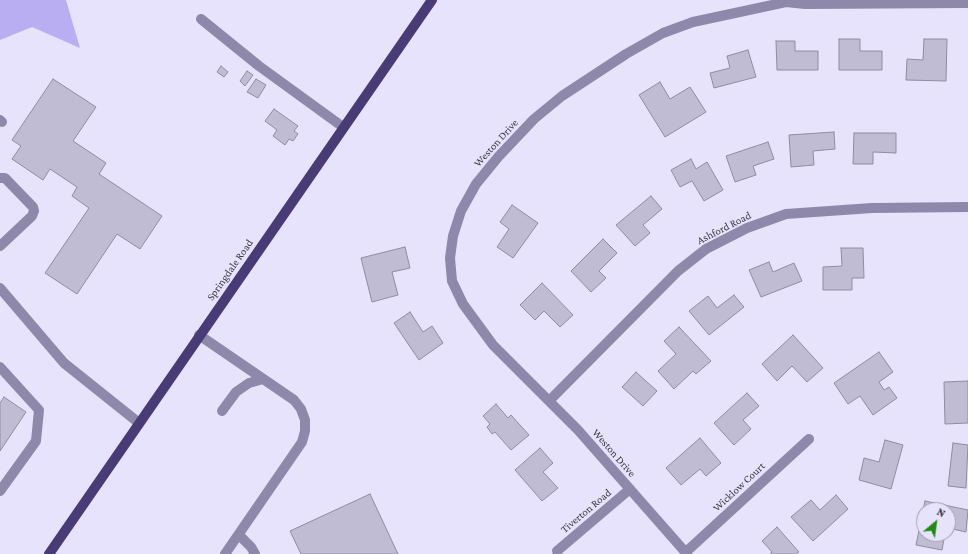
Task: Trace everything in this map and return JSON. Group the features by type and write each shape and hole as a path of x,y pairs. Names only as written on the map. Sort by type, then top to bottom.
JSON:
{"main road":[{"name":"Springdale Road","path":"49,554 432,0"}],"street":[{"name":"Weston Drive","path":"686,553 578,430 493,345 463,304 452,281 450,258 453,236 461,211 476,184 499,156 534,119 562,96 663,33 693,22 786,1 806,4 968,3"},
{"path":"201,19 259,66 343,127"},
{"path":"0,178 5,178 33,207 34,212 32,216 0,246"},
{"name":"Ashford Road","path":"549,401 678,271 706,249 747,228 786,214 872,208 968,207"},
{"path":"0,288 64,363 139,423"},
{"path":"199,335 294,400 301,409 305,420 305,431 302,442 225,554"},
{"path":"0,367 39,410 36,441 0,491"},
{"path":"222,411 236,392 249,383 263,379"},
{"name":"Wicklow Court","path":"686,553 809,439"},
{"name":"Tiverton Road","path":"557,551 630,489"},
{"path":"238,534 251,547 255,554"}],"shaded area":[{"path":"0,0 66,0 80,48 32,27 0,40"}],"building":[{"path":"839,39 860,39 860,51 882,51 882,70 839,70"},
{"path":"924,39 947,39 946,81 906,80 907,59 923,60"},
{"path":"776,41 795,41 795,51 818,51 818,70 777,70"},
{"path":"748,50 756,77 714,88 710,73 730,68 727,56"},
{"path":"221,66 228,72 224,77 217,72"},
{"path":"247,71 253,75 245,86 240,81"},
{"path":"53,79 96,107 73,141 106,163 99,174 162,216 140,249 117,234 77,294 45,273 89,208 72,196 77,187 50,169 43,180 12,159 21,146 12,140"},
{"path":"256,79 266,85 258,98 247,92"},
{"path":"660,82 670,99 690,87 706,112 665,137 639,95"},
{"path":"274,109 298,126 294,131 298,134 293,141 289,139 285,145 273,136 277,130 265,121"},
{"path":"834,132 835,149 813,151 814,165 791,167 789,135"},
{"path":"854,133 896,133 896,153 873,152 873,164 853,164"},
{"path":"768,142 774,159 753,166 756,175 735,182 726,156"},
{"path":"691,159 696,169 707,162 723,190 704,201 692,181 680,187 671,170"},
{"path":"651,196 662,209 643,225 650,233 635,246 616,225"},
{"path":"512,205 538,223 513,258 497,247 509,229 500,222"},
{"path":"603,239 617,253 599,271 606,278 591,292 571,271"},
{"path":"405,247 410,268 392,272 398,295 372,302 361,258"},
{"path":"841,248 863,248 864,278 852,278 852,290 823,290 823,267 842,266"},
{"path":"769,262 773,272 794,263 802,281 761,297 749,270"},
{"path":"542,283 573,315 560,327 544,311 535,320 520,305"},
{"path":"734,295 744,307 709,335 689,311 708,296 717,308"},
{"path":"410,312 423,332 432,326 443,343 419,360 394,323"},
{"path":"679,327 711,361 696,374 693,371 674,389 658,371 676,354 664,341"},
{"path":"793,335 823,368 807,382 792,366 777,381 762,364"},
{"path":"879,352 893,372 879,382 884,390 889,387 897,398 873,415 860,396 848,404 834,383"},
{"path":"636,372 657,391 643,406 622,387"},
{"path":"968,381 968,423 945,424 944,382"},
{"path":"747,393 759,406 743,420 751,429 734,445 714,423"},
{"path":"4,397 26,412 0,451 0,403"},
{"path":"496,404 508,418 511,415 529,435 511,450 495,432 492,434 487,427 490,424 483,416"},
{"path":"700,438 721,463 706,476 700,469 681,485 666,468"},
{"path":"885,440 903,445 891,489 859,480 864,458 879,462"},
{"path":"953,443 968,445 966,488 948,486"},
{"path":"540,448 553,463 543,472 558,488 542,501 515,470"},
{"path":"370,494 398,554 301,554 290,531"},
{"path":"836,495 848,509 813,541 791,517 811,500 820,510"},
{"path":"956,507 968,510 966,532 956,530"},
{"path":"777,527 799,552 796,554 770,554 772,552 762,541"},
{"path":"917,542 944,542 942,550 916,545"}]}
